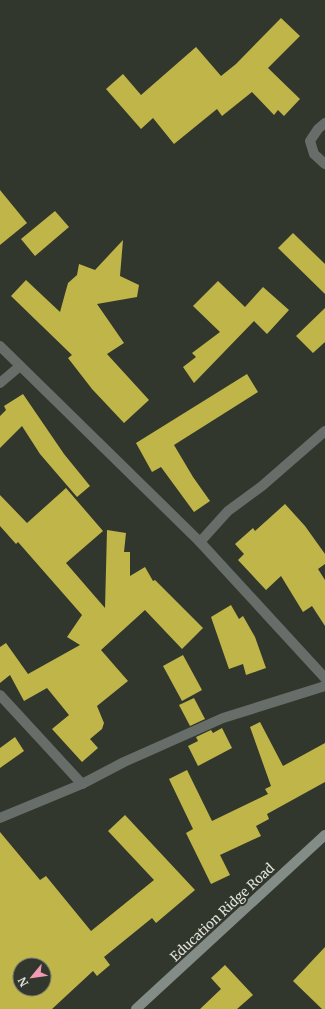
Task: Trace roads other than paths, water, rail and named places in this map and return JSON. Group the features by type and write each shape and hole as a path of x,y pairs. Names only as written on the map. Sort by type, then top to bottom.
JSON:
{"main road":[{"name":"Education Ridge Road","path":"136,1009 325,835"}],"street":[{"path":"325,124 318,129 310,141 314,154 325,164"},
{"path":"0,346 200,542 325,678"},
{"path":"0,383 20,366"},
{"path":"200,542 228,511 262,486 325,430"},
{"path":"0,818 82,784 124,762 223,718 325,686"},
{"path":"0,695 82,784"}]}
